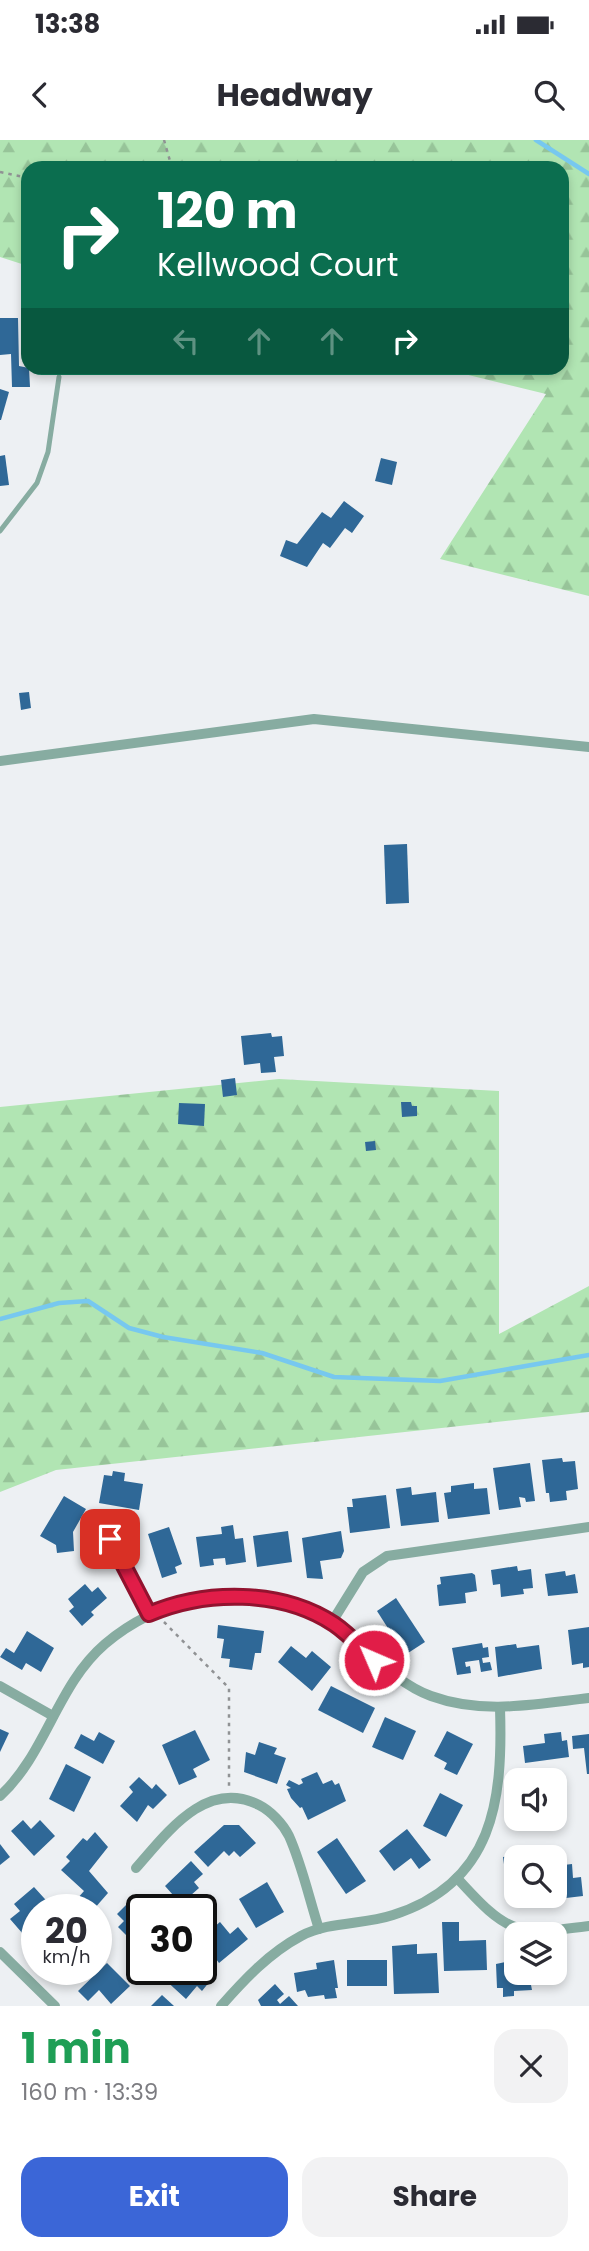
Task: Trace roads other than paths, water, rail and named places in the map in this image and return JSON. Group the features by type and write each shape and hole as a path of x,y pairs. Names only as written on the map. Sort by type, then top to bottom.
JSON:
{"street":[{"path":"0,761 314,719 589,747"},
{"path":"332,1622 363,1572 387,1556 589,1527"},
{"path":"110,1539 152,1613"},
{"path":"0,1797 29,1764 74,1682 103,1646 152,1613 207,1597 248,1597 286,1605 332,1622 374,1660 410,1686 450,1702 500,1708 589,1698"},
{"path":"0,1686 53,1716"},
{"path":"221,2006 280,1949 319,1928 394,1915 427,1900 457,1878 483,1841 497,1803 501,1782 500,1708"},
{"path":"136,1868 172,1828 197,1808 229,1797 242,1798 265,1808 282,1825 319,1928"},
{"path":"457,1878 510,1927 540,1933 589,1926"},
{"path":"0,1952 55,2006"}],"lane":[{"path":"0,531 37,483 48,452 59,377"}],"waterway":[{"path":"536,140 569,161"},
{"path":"569,161 589,174"},
{"path":"0,1319 59,1303 88,1301 129,1328 163,1337 262,1353 334,1377 440,1381 589,1355"}]}
